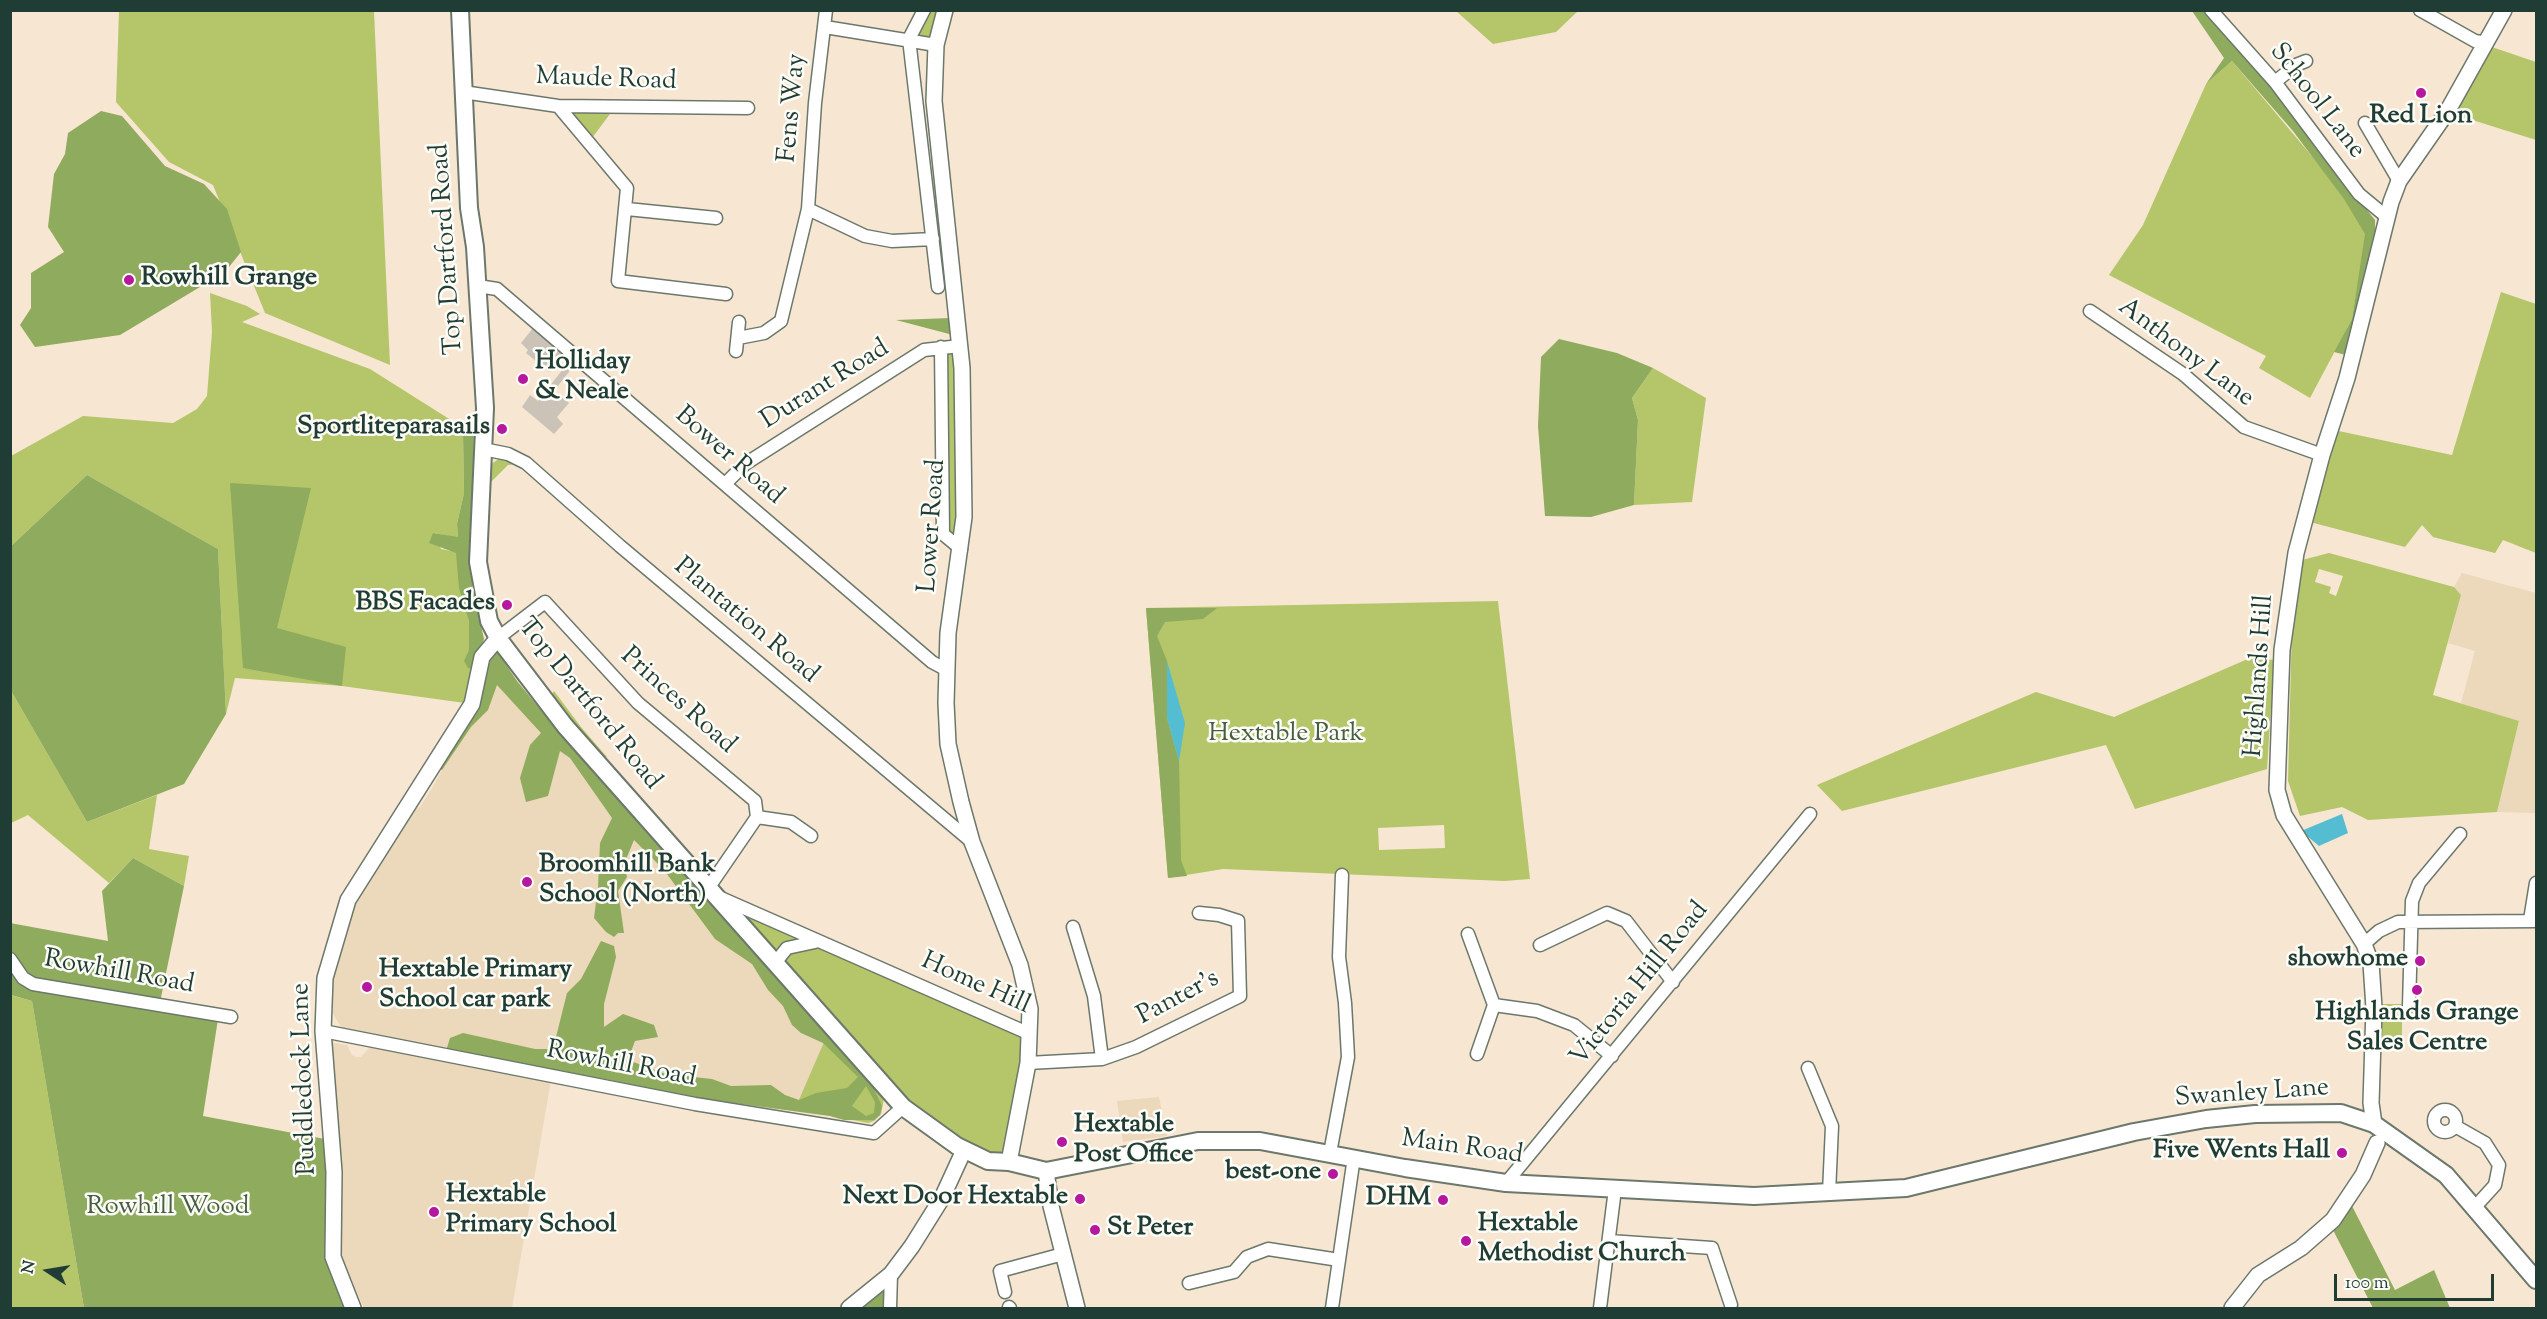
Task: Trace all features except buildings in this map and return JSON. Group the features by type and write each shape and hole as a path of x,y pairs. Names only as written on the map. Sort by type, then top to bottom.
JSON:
{"main road":[{"name":"Top Dartford Road","path":"460,10 469,208 478,286 485,408 478,562 483,599 489,621 498,638 565,726 903,1107 964,1150 988,1161 1009,1162"},
{"name":"Swanley Lane","path":"1913,1187 2134,1132 2206,1119 2318,1112 2354,1115 2374,1124 2446,1174 2536,1280"},
{"name":"Main Road","path":"1009,1162 1046,1171 1198,1141 1260,1141 1506,1183 1754,1196 1913,1187"}],"street":[{"name":"Fens Way","path":"740,322 737,344 764,333 781,321 808,209 815,103 826,10"},
{"path":"924,10 909,39 938,287"},
{"name":"Lower Road","path":"945,10 936,45 934,101 960,346 964,407 964,517 945,669 948,744 972,842 1020,965 1030,1009 1030,1034"},
{"name":"School Lane","path":"2211,10 2275,82 2359,194 2388,218"},
{"path":"2420,10 2475,41 2487,43"},
{"name":"Highlands Hill","path":"2374,1124 2371,1103 2373,979 2364,944 2284,815 2277,790 2282,650 2296,553 2322,455 2350,367 2399,181 2432,136 2504,10"},
{"path":"825,27 936,45"},
{"path":"2275,82 2296,65 2306,61"},
{"name":"Maude Road","path":"463,92 558,106 748,108"},
{"path":"558,106 627,188 627,209 618,281 726,294"},
{"path":"2365,123 2399,181"},
{"path":"627,209 716,218"},
{"path":"808,209 865,236 892,241 933,239"},
{"name":"Bower Road","path":"478,286 498,289 932,662 945,669"},
{"name":"Anthony Lane","path":"2090,311 2182,374 2244,427 2322,455"},
{"name":"Durant Road","path":"725,484 745,464 924,350 960,346"},
{"path":"941,347 943,534 961,549"},
{"name":"Plantation Road","path":"483,449 508,454 526,463 972,842"},
{"name":"Princes Road","path":"498,638 545,602 638,704 755,801 757,817"},
{"name":"Puddledock Lane","path":"353,1308 333,1257 334,1172 323,1031 325,978 348,900 472,704 482,657 498,638"},
{"name":"Victoria Hill Road","path":"1506,1183 1810,814"},
{"path":"713,892 757,817 791,822 811,836"},
{"path":"2409,1006 2412,901 2419,882 2460,834"},
{"path":"1330,1153 1348,1057 1345,1003 1339,957 1342,875"},
{"path":"2364,944 2379,931 2398,922 2412,920 2533,921 2536,883"},
{"name":"Home Hill","path":"713,892 815,942 1030,1034 1028,1063 1009,1162"},
{"path":"1540,945 1607,913 1626,921 1673,982"},
{"name":"Panter's","path":"1028,1063 1102,1059 1136,1047 1240,996 1238,921 1219,915 1199,914"},
{"name":"Panter's","path":"1073,927 1094,996 1102,1059"},
{"path":"1468,934 1494,1005 1477,1054"},
{"path":"775,963 787,948 815,942"},
{"name":"Rowhill Road","path":"10,959 23,978 33,984 231,1017"},
{"path":"1494,1005 1537,1011 1574,1025 1612,1056"},
{"name":"Rowhill Road","path":"323,1031 695,1104 874,1132 903,1107"},
{"path":"1808,1068 1832,1126 1829,1193"},
{"path":"2232,1308 2258,1275 2301,1248 2333,1220 2363,1175 2377,1143 2374,1124"},
{"path":"2455,1126 2485,1143 2499,1165 2495,1185 2475,1207"},
{"path":"849,1308 891,1274 912,1246 942,1198 964,1150"},
{"path":"1332,1308 1354,1158"},
{"path":"1046,1171 1077,1308"},
{"path":"1600,1308 1615,1189"},
{"path":"1609,1241 1712,1248 1731,1305"},
{"path":"1189,1283 1211,1272 1234,1272 1247,1257 1268,1249 1339,1260"},
{"path":"1005,1292 1000,1271 1063,1254"},
{"path":"890,1308 891,1274"}],"shaded area":[{"path":"537,323 567,349 549,372 526,353 528,350 521,343"},
{"path":"574,355 579,359 554,391 569,403 557,417 563,424 554,434 522,407 530,395 538,401"},
{"path":"2462,573 2536,593 2536,813 2497,812 2519,722 2461,703 2475,651 2448,643 2461,595 2454,587"},
{"name":"Broomhill Bank School (North)","path":"494,647 517,681 566,741 848,1057 844,1120 830,1116 689,1097 342,1029 329,1007 330,979 352,900 407,813 420,807 434,785 442,770 437,767"},
{"name":"Hextable Primary School","path":"329,1042 347,1045 352,1055 356,1057 361,1057 371,1046 551,1080 512,1308 364,1308 339,1254"},
{"path":"1159,1097 1167,1136 1123,1142 1117,1101"}],"green space":[{"path":"119,11 374,11 390,365 265,313 213,185 169,162 116,102"},
{"path":"924,11 945,11 936,45 910,39"},
{"path":"1456,11 1578,11 1556,32 1493,44"},
{"path":"2192,11 2209,11 2267,80 2295,120 2375,220 2375,235 2350,356 2334,352 2352,319 2365,234 2344,199 2293,131 2232,61 2206,84 2224,58"},
{"path":"2486,45 2536,62 2536,140 2447,112"},
{"path":"2232,61 2368,223 2352,319 2310,398 2259,368 2266,356 2109,275 2143,225 2206,84"},
{"path":"558,106 616,106 589,142"},
{"path":"101,111 122,116 165,166 204,184 227,209 241,252 225,272 120,335 35,347 20,325 31,308 31,273 64,252 48,227 54,174 65,154 68,133"},
{"path":"2501,292 2536,304 2536,553 2503,540 2495,553 2433,537 2422,525 2405,547 2310,522 2334,430 2452,455"},
{"path":"210,293 247,306 260,314 242,322 370,369 454,422 468,426 463,433 464,493 457,524 458,538 434,533 441,549 456,552 469,621 469,650 479,670 472,704 342,686 235,678 226,714 218,549 87,475 11,546 11,456 83,416 173,423 197,409 207,396 212,332"},
{"path":"951,318 953,335 896,320"},
{"path":"1559,339 1617,353 1653,368 1632,398 1638,420 1634,505 1591,517 1545,516 1538,426 1541,357"},
{"path":"950,352 954,356 957,532 953,534 948,528 944,356"},
{"path":"1653,368 1706,398 1692,502 1634,505 1638,420 1632,398"},
{"path":"468,426 474,429 472,587 484,639 474,669 468,668 464,661 469,650 469,621 459,588 456,553 429,543 433,533 458,537 457,524 464,493 463,433"},
{"path":"500,458 519,464 508,465 491,482 488,533 483,532 487,467"},
{"path":"87,475 218,549 226,714 184,784 87,822 10,689 11,546"},
{"path":"230,483 311,488 277,628 346,647 342,686 243,668"},
{"path":"2329,553 2454,587 2461,595 2433,695 2519,721 2497,812 2368,820 2342,807 2300,816 2288,781 2292,626 2302,560","holes":["2319,569 2343,576 2336,596 2329,593 2331,587 2315,582"]},
{"name":"Hextable Park","path":"1498,601 1530,879 1504,881 1223,869 1168,878 1146,608","holes":["1444,825 1445,848 1379,850 1378,828"]},
{"path":"1146,608 1217,608 1203,619 1165,622 1157,636 1167,661 1167,718 1179,761 1181,860 1187,876 1168,878"},
{"path":"494,647 517,681 566,741 785,985 874,1089 882,1106 880,1115 874,1120 844,1120 830,1116 689,1097 610,1080 446,1051 450,1038 463,1033 535,1049 553,1049 567,993 581,979 601,941 614,946 616,957 604,1004 604,1027 623,1014 654,1025 658,1037 635,1041 628,1060 666,1074 712,1079 731,1086 771,1085 785,1095 799,1100 816,1093 847,1088 858,1077 823,1043 801,1033 792,1025 783,1006 768,990 752,964 715,939 664,870 634,840 624,864 627,877 618,891 624,933 618,933 614,937 606,932 594,918 600,843 612,818 570,758 560,751 548,796 526,802 520,778 530,745 541,733 497,685 488,710 471,727 442,770 437,767 479,686","holes":["866,1086 875,1102 874,1113 866,1116 852,1106"]},
{"path":"2250,658 2274,660 2267,769 2135,809 2106,745 1842,811 1817,785 2036,692 2114,717"},
{"path":"10,689 87,822 157,795 149,849 189,856 184,886 133,858 109,883 28,815 11,823"},
{"path":"554,691 607,757 604,759 546,701"},
{"name":"Rowhill Wood","path":"133,858 184,886 159,1007 218,1019 203,1116 330,1140 332,1257 352,1308 84,1308 32,1001 11,995 10,923 108,941 102,891"},
{"path":"718,897 1030,1034 1010,1161 936,1132"},
{"path":"10,995 32,1001 84,1308 11,1308"},
{"path":"2379,1004 2402,1004 2402,1040 2378,1042"},
{"path":"828,1033 884,1099 881,1114 874,1121 868,1123 795,1109"},
{"path":"2352,1206 2395,1290 2434,1270 2450,1308 2373,1308 2333,1230"},
{"path":"889,1276 888,1308 850,1308"}],"water":[{"path":"1167,661 1185,723 1179,761 1167,718"},
{"path":"2342,814 2348,833 2319,846 2301,831"}],"place":[{"name":"Red Lion","path":"2421,93"},
{"name":"Rowhill Grange","path":"129,280"},
{"name":"Holliday & Neale","path":"523,379"},
{"name":"Sportliteparasails","path":"502,429"},
{"name":"BBS Facades","path":"507,605"},
{"name":"Broomhill Bank School (North)","path":"527,882"},
{"name":"showhome","path":"2420,961"},
{"name":"Hextable Primary School car park","path":"367,987"},
{"name":"Highlands Grange Sales Centre","path":"2417,990"},
{"name":"Hextable Post Office","path":"1062,1142"},
{"name":"Five Wents Hall","path":"2342,1153"},
{"name":"best-one","path":"1333,1174"},
{"name":"Next Door Hextable","path":"1080,1199"},
{"name":"DHM","path":"1443,1200"},
{"name":"Hextable Primary School","path":"434,1212"},
{"name":"St Peter","path":"1095,1230"},
{"name":"Hextable Methodist Church","path":"1466,1241"}]}
